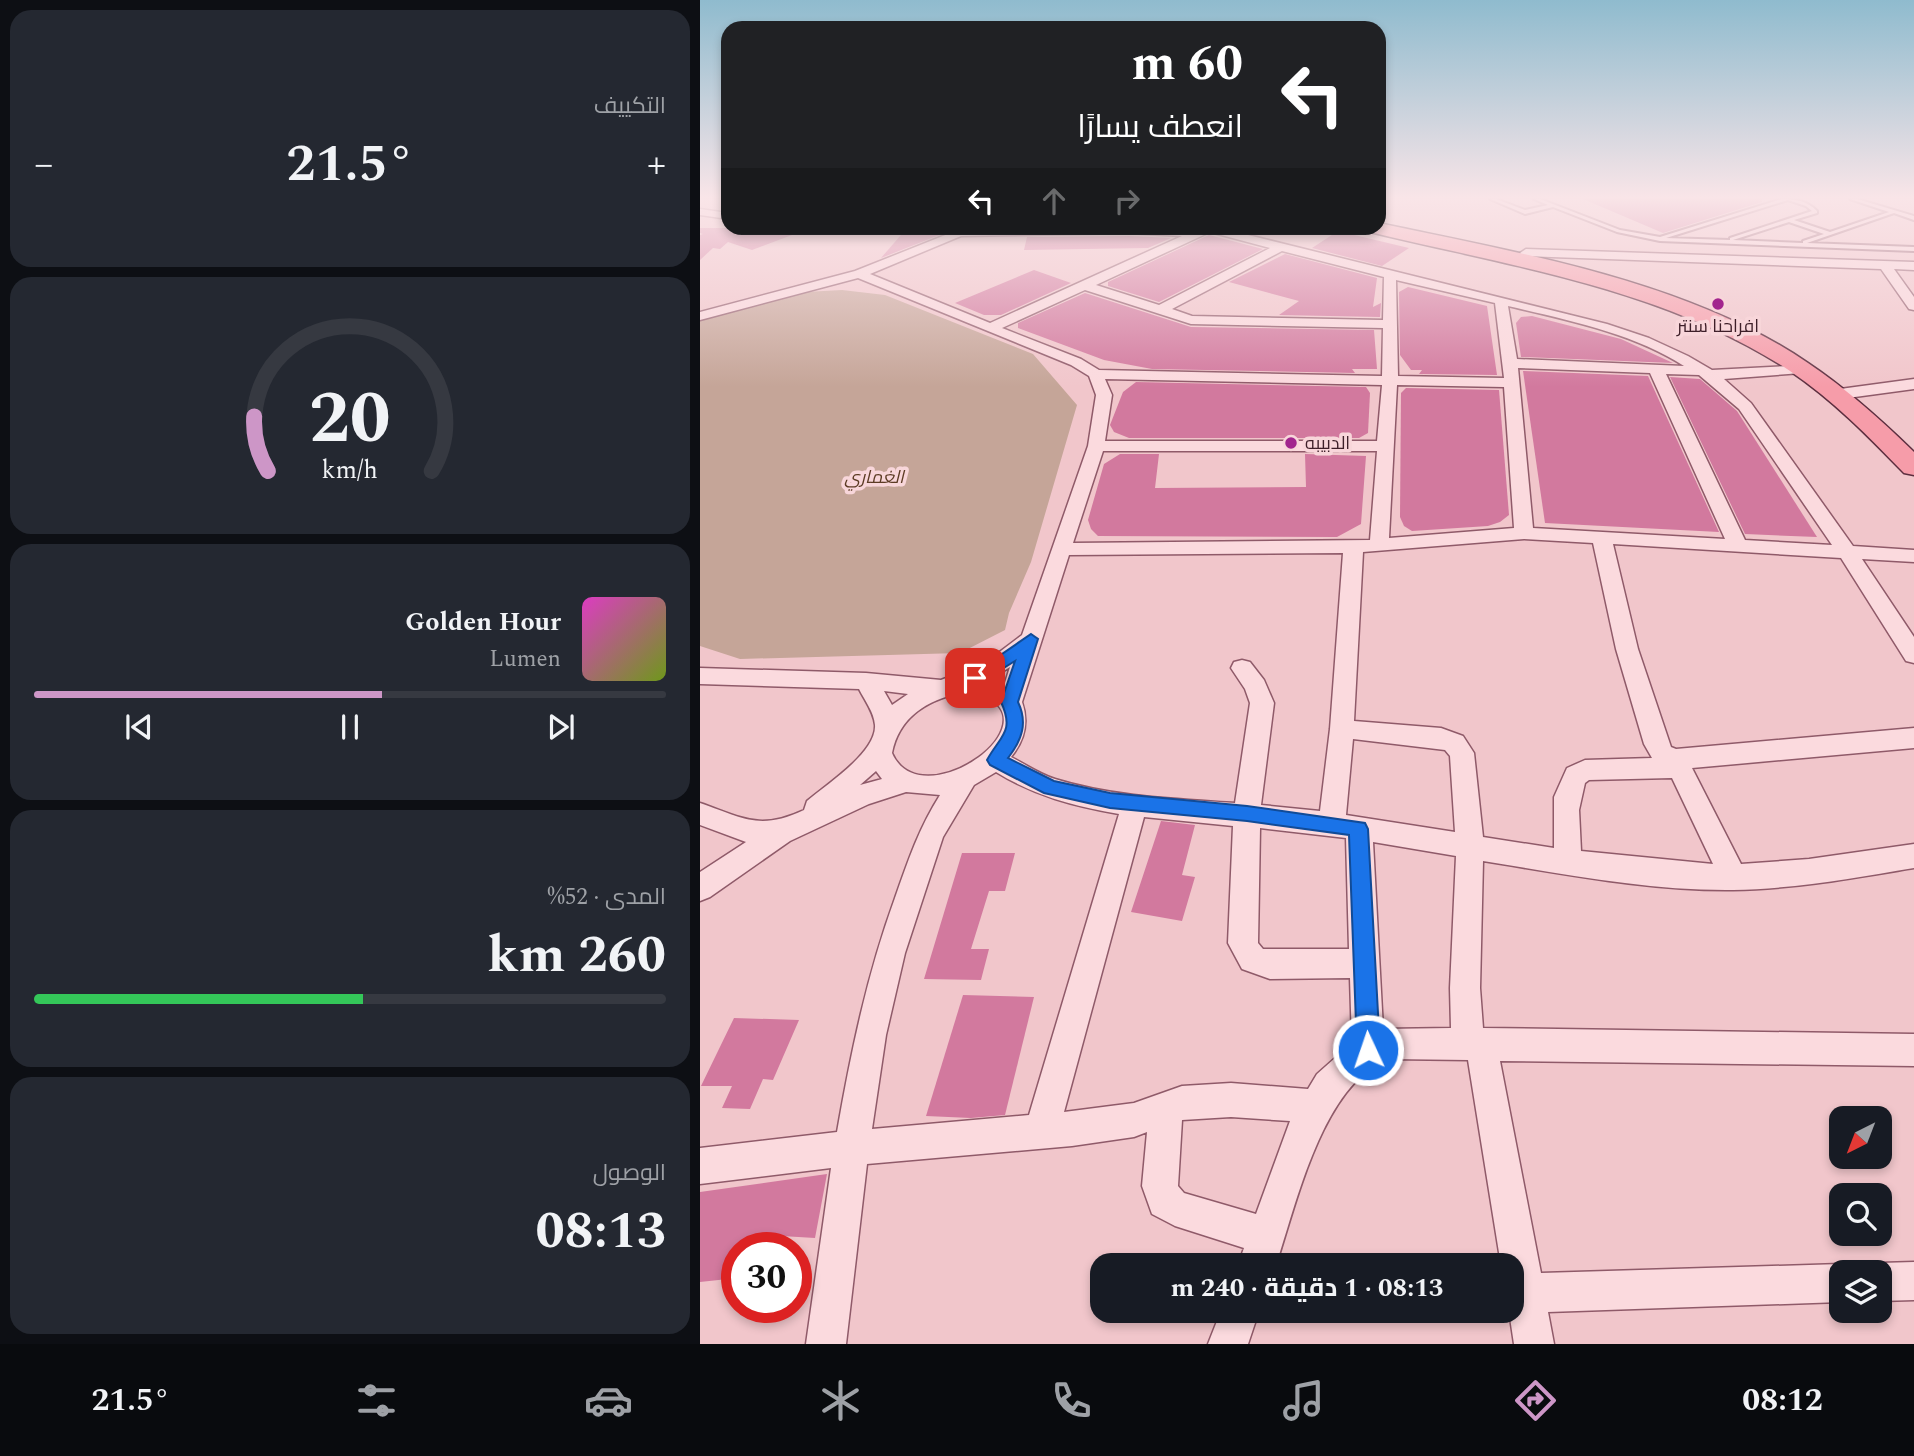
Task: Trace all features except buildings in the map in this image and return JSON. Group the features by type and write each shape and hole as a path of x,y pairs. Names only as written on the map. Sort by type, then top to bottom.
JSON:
{"main road":[{"path":"1526,262 1654,296 1731,327 1851,393 1914,467"},
{"path":"1595,262 1605,263 1737,319 1789,345 1914,440"}],"street":[{"path":"700,316 859,274 889,262"},
{"path":"990,328 1134,262"},
{"path":"1158,311 1253,262"},
{"path":"1336,262 1622,333 1677,354 1709,373 1731,390 1745,406 1848,553 1914,655"},
{"path":"1605,263 1914,266"},
{"path":"1885,265 1914,306"},
{"path":"859,274 1076,362 1096,374 1511,383"},
{"path":"1380,545 1390,379 1390,275"},
{"path":"1084,285 1191,320 1391,324"},
{"path":"1501,302 1510,363 1524,533"},
{"path":"1510,363 1709,373 1802,368"},
{"path":"1656,369 1738,545"},
{"path":"1010,702 1096,446 1104,395 1096,374"},
{"path":"1851,393 1914,384"},
{"path":"1096,446 1384,446"},
{"path":"1061,549 1353,547 1524,533 1914,556"},
{"path":"1601,536 1626,649 1656,744 1662,754 1676,763 1733,877"},
{"path":"1353,547 1342,729 1345,826 1364,963 1368,1050"},
{"path":"887,726 909,704 993,669 1031,639"},
{"path":"1242,668 1256,686 1262,702 1247,814 1243,943 1248,956 1254,963 1270,964 1364,963"},
{"path":"700,676 982,685 999,692 1010,702 1016,715 1015,729 1008,745 996,760 965,778 946,785 915,784 861,796 789,829 755,832 700,814"},
{"path":"700,888 789,829 880,752 887,726 885,714 866,681"},
{"path":"1342,729 1441,738 1454,743 1462,753 1470,846 1465,988 1534,1344"},
{"path":"1568,863 1567,796 1570,783 1577,773 1914,738"},
{"path":"880,752 891,774 915,784 931,834"},
{"path":"996,760 1050,788 1135,803 1345,826 1568,863 1733,877 1821,872 1914,856"},
{"path":"827,1344 852,1148 870,1035 890,953 931,834 965,778"},
{"path":"1042,1131 1135,803"},
{"path":"1166,1108 1160,1186 1165,1200 1175,1208 1262,1251 1314,1106 1329,1086 1368,1050 1389,1043 1914,1050"},
{"path":"700,1166 1134,1120 1182,1103 1231,1100 1314,1106"},
{"path":"1892,1282 1914,1281"},
{"path":"1525,1293 1829,1283"},
{"path":"1228,1344 1236,1323"}],"green space":[{"name":"الغماري","path":"842,290 885,295 1033,354 1077,405 1031,562 1009,613 1005,630 960,653 740,659 700,646 700,319 805,292"}],"place":[{"name":"افراحنا سنتر","path":"1718,304"},
{"name":"الدبيبه","path":"1291,443"}],"route":[{"path":"975,678 993,669 1031,639 1010,702 1016,715 1015,729 1008,745 996,760 1050,788 1110,801 1247,814 1359,829 1368,1050"}]}
